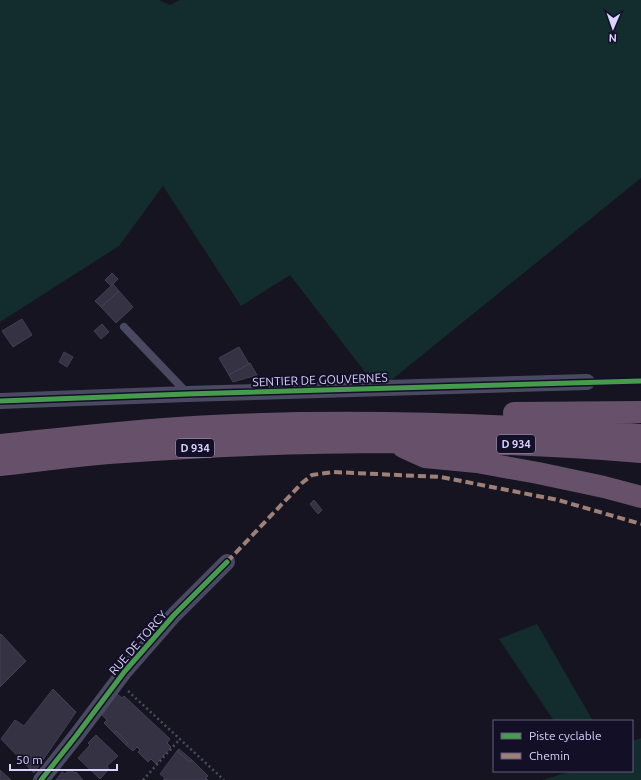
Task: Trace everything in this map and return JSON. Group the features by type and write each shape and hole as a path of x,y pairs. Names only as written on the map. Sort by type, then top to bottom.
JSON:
{"highway":[{"path":"410,423 437,412 641,412"},
{"name":"D 934","path":"0,445 97,435 212,426 410,423 562,429 641,435"},
{"path":"391,442 424,457 477,462 538,472 641,497"},
{"name":"D 934","path":"0,465 108,453 250,446 391,442 494,443 577,446 641,452"}],"street":[{"name":"SENTIER DE GOUVERNES","path":"0,401 588,382"},
{"name":"RUE DE TORCY","path":"41,780 117,681 174,615 227,562"}],"lane":[{"path":"124,327 187,394"}],"path":[{"path":"117,681 224,780"},
{"path":"143,780 180,739"}],"green space":[{"path":"0,0 159,0 170,5 180,0 641,0 641,178 389,382 372,381 290,275 241,306 163,186 119,246 0,322"},
{"path":"537,624 592,720 553,720 499,639"},
{"path":"641,738 641,780 542,780 570,772 633,772 633,741"}],"building":[{"path":"112,273 118,279 111,286 105,280"},
{"path":"113,284 119,291 101,307 95,301"},
{"path":"119,291 133,307 116,323 101,307"},
{"path":"22,319 32,335 13,347 2,331"},
{"path":"102,324 109,332 101,339 94,331"},
{"path":"239,347 249,364 229,375 219,358"},
{"path":"64,352 73,357 67,367 59,362"},
{"path":"250,363 257,375 233,382 229,375"},
{"path":"314,500 322,510 318,514 310,504"},
{"path":"1,634 26,661 0,687 0,635"},
{"path":"53,689 76,712 34,773 1,739 15,720 24,726"},
{"path":"117,694 122,698 124,696 170,739 167,743 171,747 156,764 151,759 148,762 138,752 140,750 137,747 133,751 126,745 128,743 116,731 114,733 104,723 107,720 102,715"},
{"path":"116,731 128,743 126,745 114,733"},
{"path":"96,735 118,756 107,766 109,769 100,779 78,758 90,745 88,743"},
{"path":"179,749 192,760 190,762 177,751"},
{"path":"177,751 190,762 192,760 208,776 206,778 208,780 163,780 165,778 160,774"},
{"path":"70,769 75,773 76,772 83,780 56,780 62,772 65,774"},
{"path":"0,770 11,780 0,780"}],"marked path":[{"path":"227,562 302,483 312,475 333,472 441,477 558,500 641,524"}],"cycle path":[{"path":"0,401 641,381"},
{"path":"41,780 125,671 174,615 227,562"}]}
